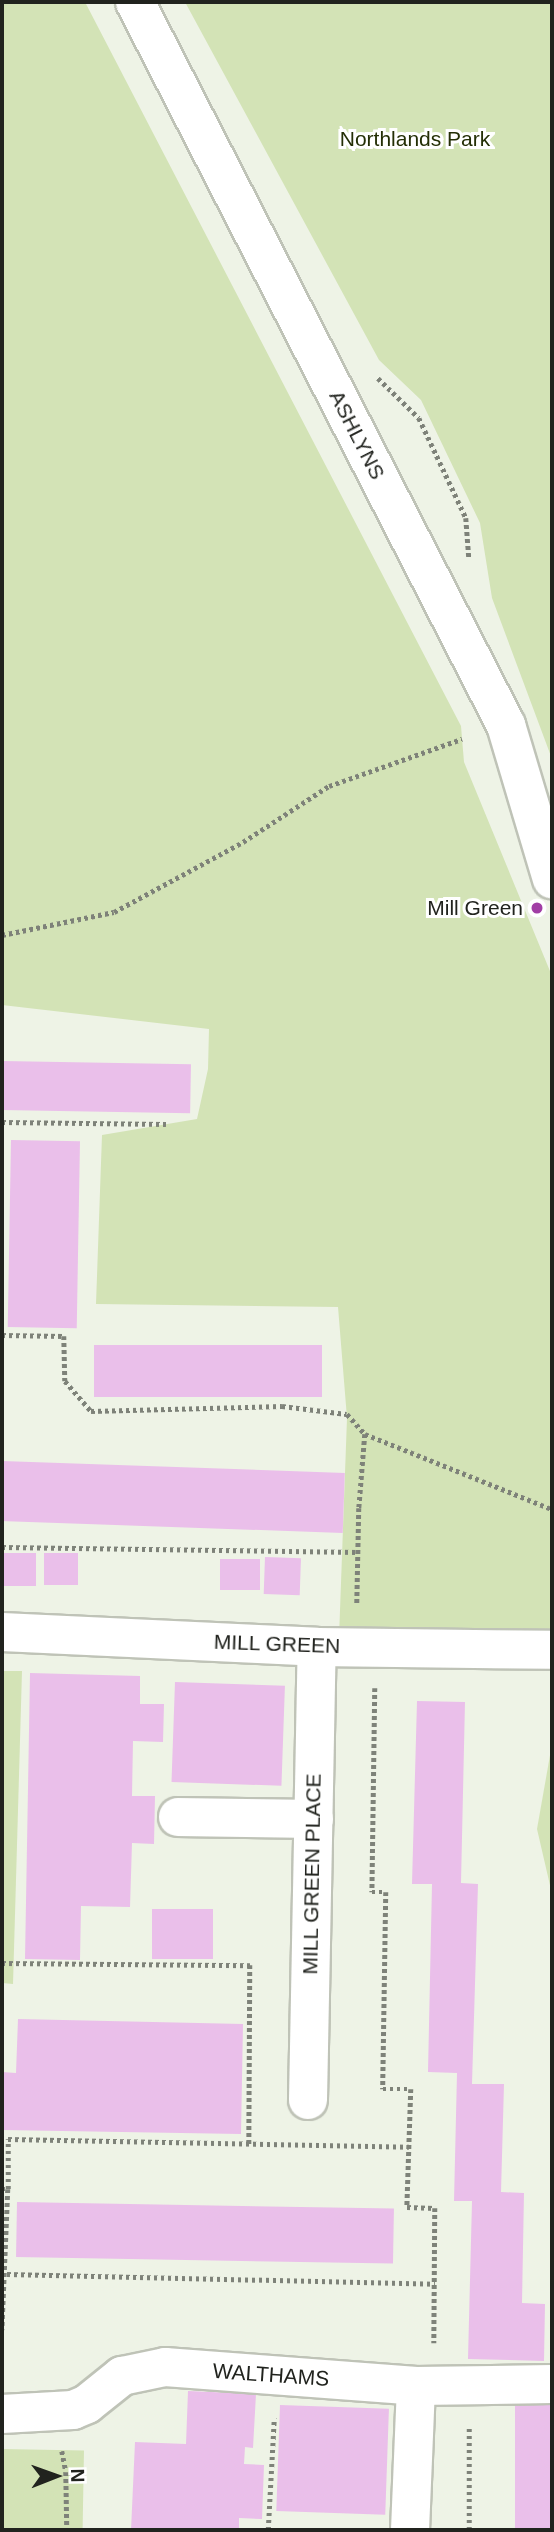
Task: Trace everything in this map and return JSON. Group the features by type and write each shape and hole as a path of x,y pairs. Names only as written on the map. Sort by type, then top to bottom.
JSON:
{"street":[{"name":"ASHLYNS","path":"135,2 506,725 552,879"},
{"name":"MILL GREEN","path":"2,1632 317,1647 552,1650"},
{"name":"MILL GREEN PLACE","path":"307,2100 317,1647"},
{"path":"178,1817 314,1819"},
{"name":"WALTHAMS","path":"2,2414 73,2410 87,2404 122,2376 165,2367 440,2386 552,2384"},
{"path":"410,2530 440,2386"}],"path":[{"path":"2,935 114,912 243,842 329,786 462,739"},
{"path":"2,1122 166,1125"},
{"path":"2,1335 64,1336 65,1381 91,1411 282,1406 347,1414 365,1434 552,1509"},
{"path":"355,1618 365,1434"},
{"path":"2,1548 358,1552"},
{"path":"375,1687 372,1892 386,1892 383,2089 411,2089 407,2207 435,2208 435,2284 440,2386 469,2530"},
{"path":"2,1963 250,1965 249,2144"},
{"path":"2,2330 7,2274 5,2139 409,2147"},
{"path":"7,2274 435,2284"},
{"path":"268,2530 277,2375"},
{"path":"61,2449 66,2472 67,2530"}],"green space":[{"path":"2,2 85,2 461,726 464,762 552,976 552,1637 339,1638 347,1418 338,1307 96,1304 102,1135 197,1119 208,1069 209,1029 2,1005"},
{"name":"Northlands Park","path":"185,2 552,2 552,759 492,598 480,523 421,400 379,360"},
{"path":"2,1671 22,1671 13,1984 2,1983"},
{"path":"552,1744 552,1894 537,1829"},
{"path":"2,2449 84,2450 83,2530 2,2530"}],"building":[{"path":"2,1061 191,1064 190,1113 2,1110"},
{"path":"11,1140 80,1141 77,1328 8,1327"},
{"path":"94,1345 322,1345 322,1397 94,1397"},
{"path":"2,1461 345,1473 343,1533 2,1521"},
{"path":"3,1553 36,1553 36,1586 3,1586"},
{"path":"44,1553 78,1553 78,1585 44,1585"},
{"path":"265,1557 301,1558 300,1595 264,1594"},
{"path":"220,1559 260,1559 260,1590 220,1590"},
{"path":"30,1673 140,1676 140,1704 164,1704 163,1742 133,1741 132,1796 155,1796 154,1844 132,1843 130,1907 81,1906 80,1960 25,1959"},
{"path":"175,1682 285,1686 281,1786 172,1782"},
{"path":"417,1701 465,1702 461,1883 478,1884 472,2084 504,2084 501,2192 524,2193 522,2303 545,2304 544,2361 468,2359 472,2201 454,2201 457,2073 428,2072 432,1884 412,1884"},
{"path":"152,1909 213,1909 213,1959 152,1959"},
{"path":"18,2019 243,2024 241,2134 2,2130 2,2072 16,2073"},
{"path":"17,2202 394,2209 393,2264 16,2257"},
{"path":"188,2391 256,2394 253,2448 245,2447 244,2464 264,2465 262,2519 239,2518 239,2530 131,2530 135,2442 186,2444"},
{"path":"515,2397 552,2397 552,2530 515,2530"},
{"path":"280,2405 389,2409 385,2515 276,2511"}],"place":[{"name":"Mill Green","path":"537,908"}]}
